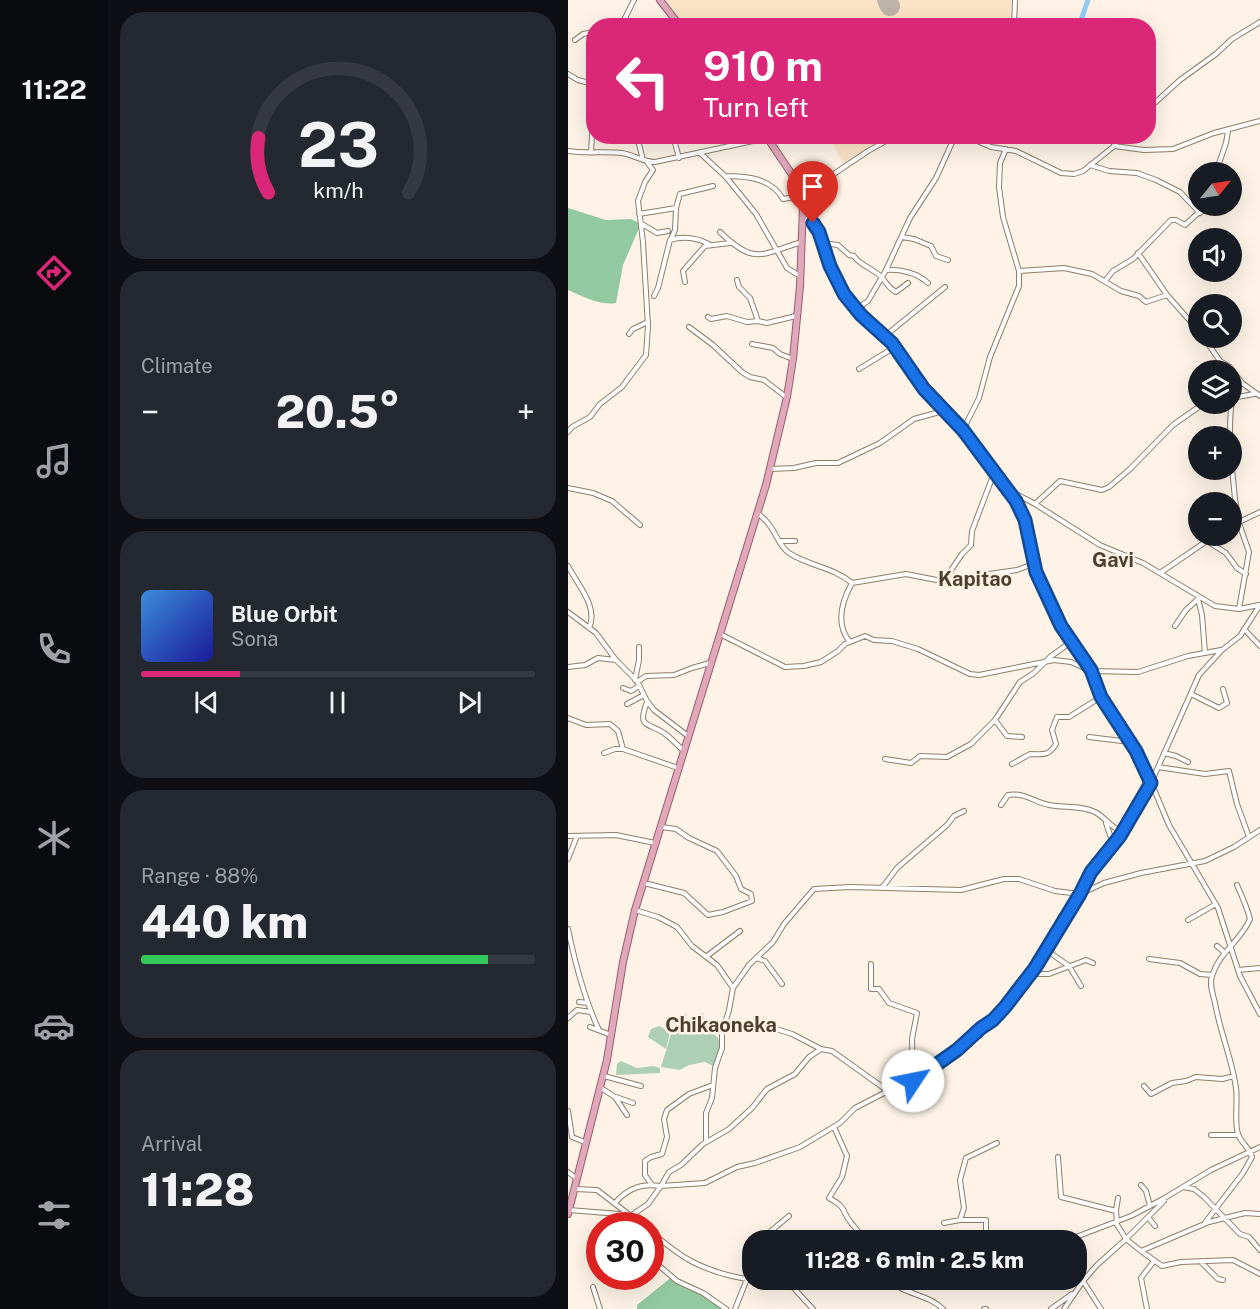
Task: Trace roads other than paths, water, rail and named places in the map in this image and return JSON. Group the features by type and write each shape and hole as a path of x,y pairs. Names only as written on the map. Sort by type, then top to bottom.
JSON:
{"main road":[{"path":"660,0 674,18"},
{"path":"569,1208 604,1076 623,962 642,883 757,513 787,397 801,276 804,218 801,196 790,169 772,144"}],"street":[{"path":"625,18 634,0"},
{"path":"1014,18 1015,0"},
{"path":"1156,101 1175,83 1241,33 1260,22"},
{"path":"575,40 586,33"},
{"path":"568,74 586,82"},
{"path":"984,144 1024,154 1061,173 1074,174 1090,165 1114,146 1144,150 1173,149 1214,133 1260,121"},
{"path":"1219,162 1228,131"},
{"path":"591,152 592,144"},
{"path":"568,432 572,427 590,417 600,404 622,387 646,355 648,322 638,195 653,170 645,161 640,144"},
{"path":"675,144 679,158"},
{"path":"568,156 570,151 623,153 645,161 663,162 738,144"},
{"path":"725,176 758,179 771,186 782,199 801,196 881,144"},
{"path":"856,309 868,301 882,277 910,218 936,177 951,144"},
{"path":"963,430 979,398 990,357 1018,291 1019,271 1003,217 1001,198 1000,163 1006,149"},
{"path":"700,153 725,176 762,222 787,268 801,276"},
{"path":"1090,165 1110,171 1137,173 1180,192 1188,200"},
{"path":"654,296 675,230 676,208 680,194 713,186"},
{"path":"639,214 676,208"},
{"path":"1105,281 1113,270 1129,262 1171,220 1184,225 1196,216"},
{"path":"804,218 813,223 844,294 895,347 924,389 963,430 1021,511 1033,564 1057,617 1091,670 1101,697 1143,763 1169,825 1216,904 1238,970 1260,1014"},
{"path":"642,224 658,233 667,231"},
{"path":"720,232 730,243 744,252 764,256 776,249 803,242"},
{"path":"902,237 926,243 932,247 936,256 948,260"},
{"path":"671,239 688,238 709,244 730,243"},
{"path":"823,243 838,245 882,277 888,287 896,292 908,283"},
{"path":"685,282 683,271 709,244"},
{"path":"1138,253 1167,295 1188,319"},
{"path":"1019,271 1070,268 1092,274 1121,291 1139,296 1146,302 1167,295"},
{"path":"886,270 900,270 922,277 928,283"},
{"path":"737,280 739,287 750,298 758,321"},
{"path":"885,336 945,287"},
{"path":"708,317 711,319 727,316 747,322 767,322 796,316"},
{"path":"629,334 633,329 648,322"},
{"path":"690,327 742,372 750,377 762,378 787,397"},
{"path":"752,345 771,348 793,358"},
{"path":"859,369 895,347"},
{"path":"1242,382 1257,395"},
{"path":"1242,397 1257,395"},
{"path":"770,469 794,468 816,463 838,463 880,443 914,419 943,411"},
{"path":"1035,504 1060,481 1102,490 1109,487 1188,413"},
{"path":"943,582 971,545 973,531 994,473"},
{"path":"568,488 593,493 612,501 640,525"},
{"path":"1007,489 1100,545 1133,558 1215,606 1239,609 1260,605"},
{"path":"1242,521 1260,512"},
{"path":"757,513 770,523 787,552 801,561 825,568 852,583 898,574 957,584 1033,564"},
{"path":"1239,609 1249,552 1242,529"},
{"path":"780,541 795,541"},
{"path":"1160,573 1198,546"},
{"path":"1215,546 1226,553 1237,568 1246,574"},
{"path":"568,566 589,605 592,618 589,628"},
{"path":"848,643 841,615 846,594 852,583"},
{"path":"1175,626 1186,610 1199,598"},
{"path":"1199,598 1205,653"},
{"path":"616,1202 627,1190 652,1185 705,1183 737,1167 787,1152 834,1127 850,1115 855,1108 913,1081 957,1050 993,1020 1031,974 1091,872 1122,832 1151,783 1176,722 1199,675 1222,650 1235,641 1260,605"},
{"path":"568,612 599,636 616,660 637,682 654,710 688,736"},
{"path":"1244,629 1260,646"},
{"path":"719,634 785,667 821,662 848,643 865,636 918,649 970,674 979,675 1046,661 1071,662 1091,670 1138,672 1188,656 1222,650"},
{"path":"885,759 912,763 920,756 940,758 956,754 971,744 995,720 1020,682 1071,642"},
{"path":"637,682 639,647"},
{"path":"568,667 585,665 598,658 616,660"},
{"path":"623,688 631,691 644,676 674,675 710,663"},
{"path":"1191,694 1219,708 1227,704 1223,688"},
{"path":"626,704 644,695"},
{"path":"1012,764 1030,753 1040,756 1050,751 1056,744 1052,730 1057,717 1069,717 1101,697"},
{"path":"647,701 642,716 643,720 684,750"},
{"path":"568,718 586,725 610,724 618,730 623,749"},
{"path":"995,720 1007,736 1022,737"},
{"path":"1089,737 1130,742"},
{"path":"604,753 623,749 678,768"},
{"path":"1164,753 1188,762"},
{"path":"1158,767 1205,774 1230,771 1237,804 1249,837"},
{"path":"1001,805 1008,795 1017,794 1048,805 1062,805 1094,812 1106,823 1122,832"},
{"path":"882,888 897,868 947,825 954,816 964,812"},
{"path":"1106,823 1113,844"},
{"path":"642,883 684,893 708,915 752,901 751,894 740,888 736,876 719,852 689,838 679,830 661,827"},
{"path":"706,1142 706,1113 712,1098 715,1068 721,1051 722,1033 733,988 755,958 773,942 784,924 813,890 819,888 882,888 961,890 1004,879 1019,879 1055,891 1080,894 1104,883 1141,873 1205,861 1260,830"},
{"path":"568,836 616,835 655,843"},
{"path":"568,859 577,836"},
{"path":"1204,1224 1252,1159 1250,1151 1238,1135 1234,1076 1219,1026 1211,985 1212,975 1225,953 1250,919 1237,885"},
{"path":"1188,920 1216,904"},
{"path":"635,910 674,925 692,946 720,968 733,988"},
{"path":"568,929 588,1003 599,1030"},
{"path":"707,956 740,932"},
{"path":"1217,946 1225,953"},
{"path":"1046,950 1069,966 1081,986"},
{"path":"755,958 765,962 782,984"},
{"path":"1031,974 1049,975 1087,959 1093,963"},
{"path":"1149,959 1180,963 1200,974 1212,975"},
{"path":"871,964 871,989 879,989 889,1003 917,1013 912,1039 913,1081"},
{"path":"1238,970 1260,968"},
{"path":"579,1002 588,1003"},
{"path":"568,1018 577,1010 591,1012"},
{"path":"767,1026 792,1034 821,1049 832,1051 888,1091"},
{"path":"590,1027 612,1035"},
{"path":"635,1212 648,1204 669,1172 706,1142 729,1129 752,1108 765,1091 797,1073 806,1060 821,1049"},
{"path":"604,1076 641,1086"},
{"path":"1144,1086 1151,1094 1172,1083 1196,1077 1222,1079 1234,1076"},
{"path":"652,1185 646,1178 645,1163 648,1158 662,1154 667,1137 664,1119 667,1110 689,1094 713,1085"},
{"path":"601,1088 615,1097 633,1103"},
{"path":"615,1097 627,1115"},
{"path":"568,1111 572,1138 587,1143"},
{"path":"834,1127 847,1156 842,1177 829,1198 843,1207 857,1230"},
{"path":"1211,1135 1238,1135"},
{"path":"960,1220 964,1208 960,1180 966,1158 997,1143"},
{"path":"1087,1233 1150,1206 1211,1170 1260,1147"},
{"path":"1058,1157 1062,1197 1116,1211"},
{"path":"568,1172 578,1179"},
{"path":"1141,1185 1146,1191 1150,1206"},
{"path":"1183,1187 1194,1189 1240,1234 1249,1237 1260,1250"},
{"path":"575,1189 596,1189 627,1212"},
{"path":"1118,1198 1116,1222 1126,1239 1162,1266 1232,1260 1260,1274"},
{"path":"1087,1276 1166,1198"},
{"path":"569,1208 604,1212"},
{"path":"1141,1251 1204,1224 1245,1213 1260,1214"},
{"path":"771,1230 789,1216"},
{"path":"1148,1217 1155,1226"},
{"path":"944,1223 960,1220 986,1220 986,1230"},
{"path":"664,1242 679,1254 697,1264 742,1278"},
{"path":"1147,1309 1141,1278 1154,1261"},
{"path":"1201,1262 1218,1279 1223,1280"},
{"path":"664,1270 677,1281 703,1293 726,1309"},
{"path":"1087,1287 1101,1309"},
{"path":"594,1290 600,1309"},
{"path":"735,1309 743,1290"},
{"path":"796,1290 813,1309"},
{"path":"903,1290 935,1301 943,1309"},
{"path":"1064,1309 1076,1290"},
{"path":"1051,1309 1074,1293"}],"waterway":[{"path":"1082,18 1088,0"}],"district":[{"name":"Gavi","path":"1113,560"},
{"name":"Kapitao","path":"975,579"},
{"name":"Chikaoneka","path":"721,1025"}]}
